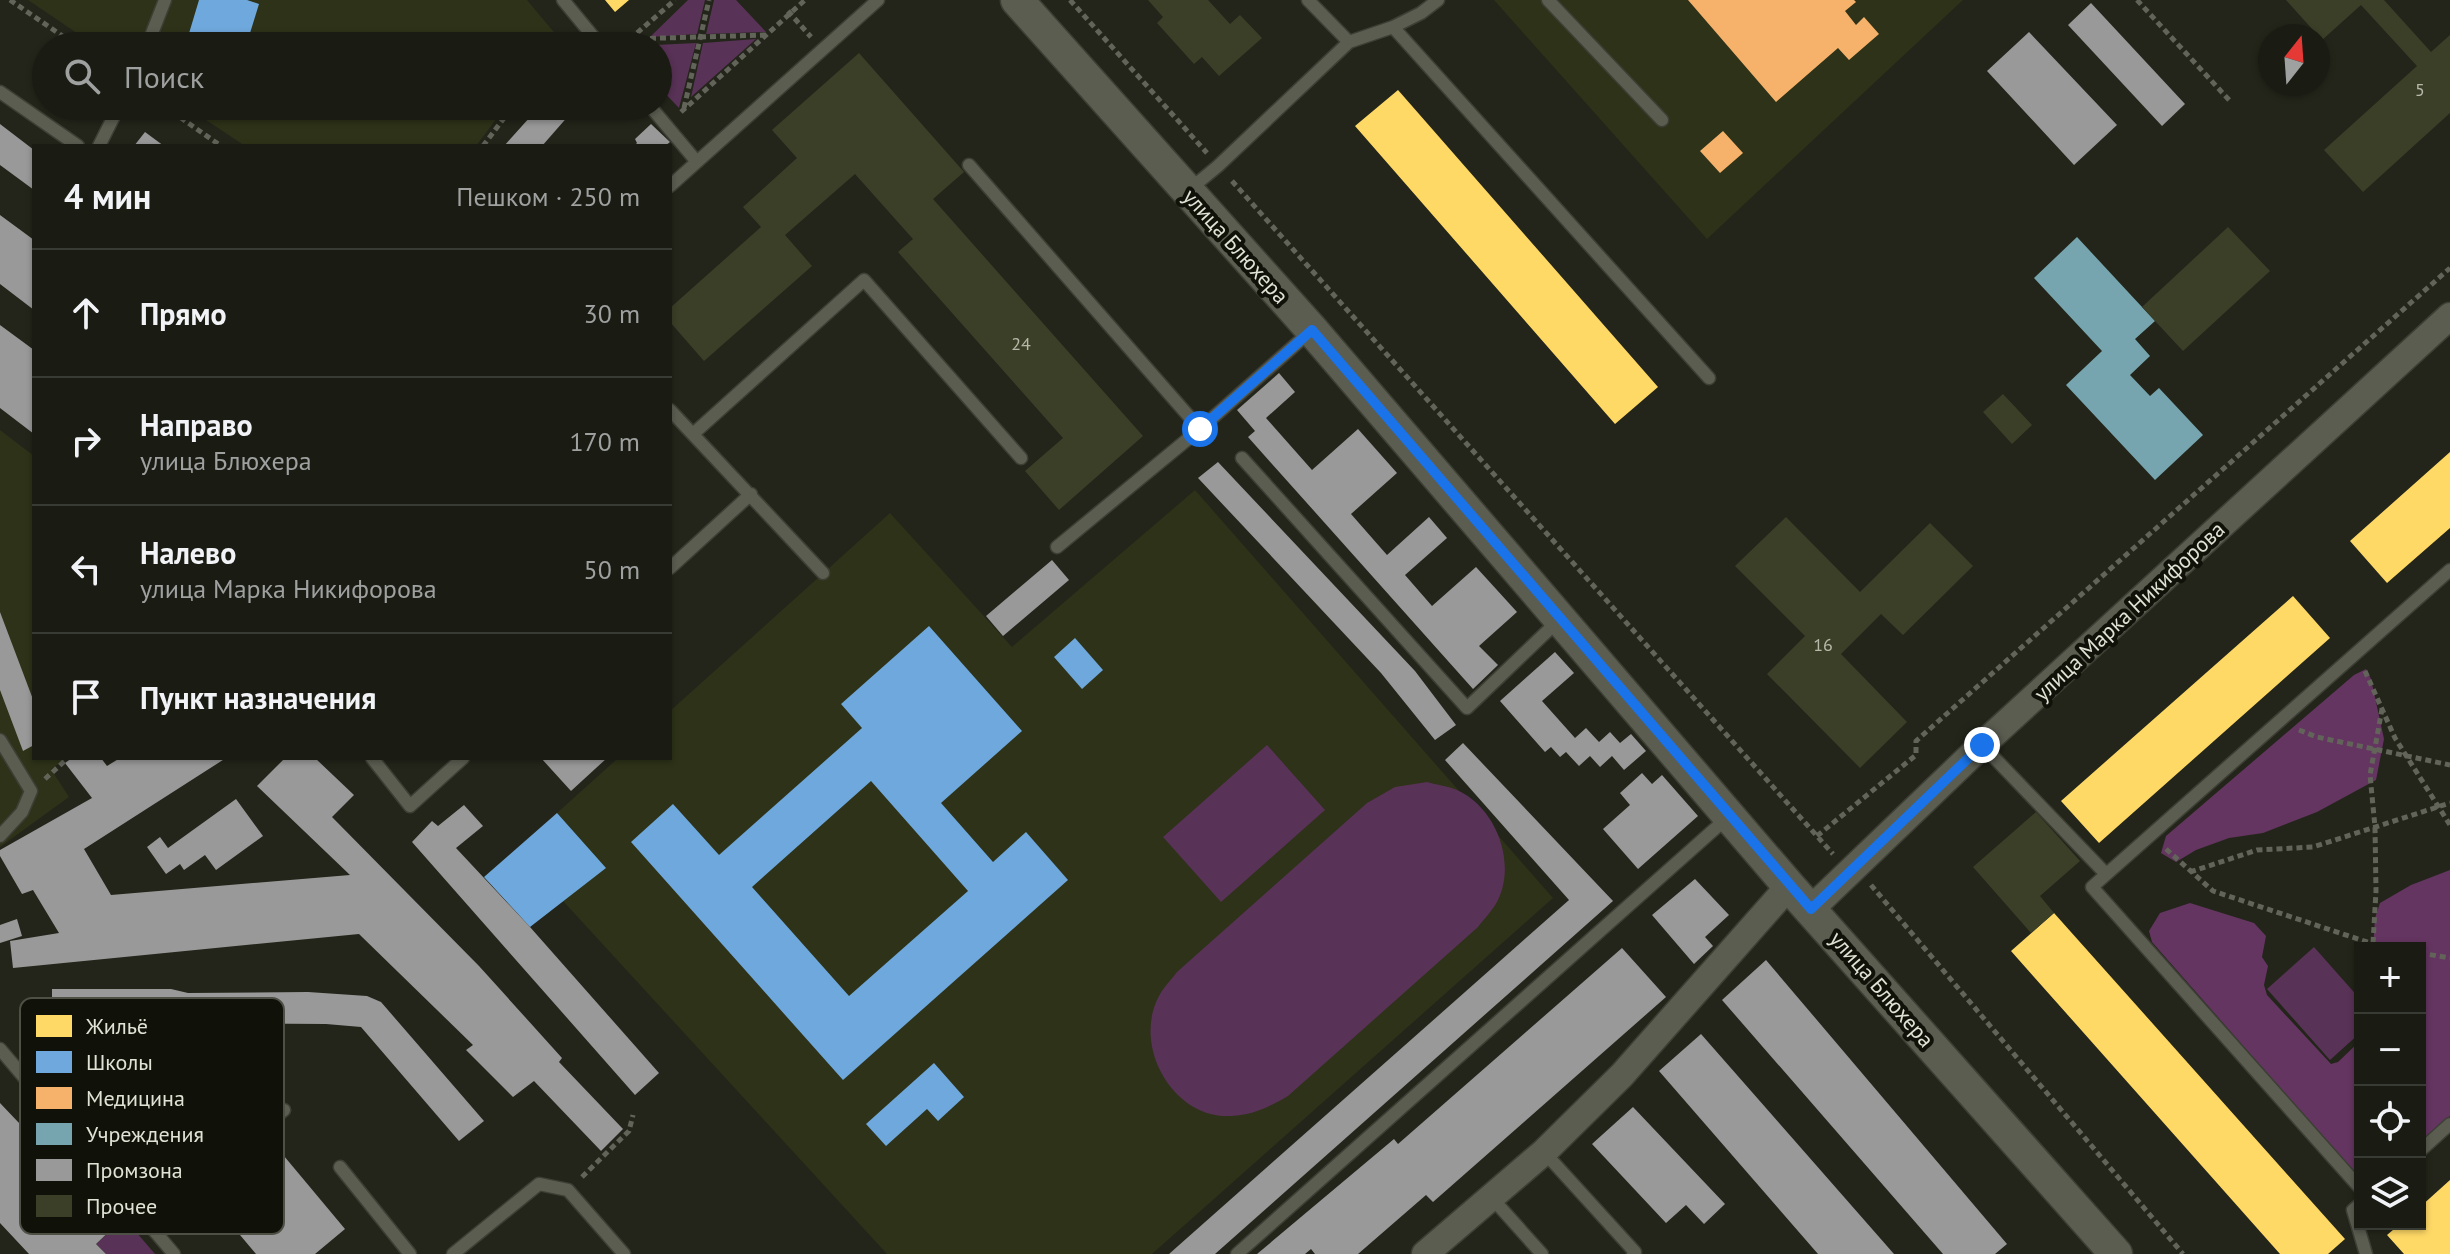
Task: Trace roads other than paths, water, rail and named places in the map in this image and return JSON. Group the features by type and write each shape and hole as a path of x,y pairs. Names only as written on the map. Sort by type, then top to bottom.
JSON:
{"street":[{"name":"улица Блюхера","path":"1017,0 1312,330 1789,886 2116,1254"},
{"name":"улица Марка Никифорова","path":"1811,909 1982,745 2450,316"},
{"path":"1425,1254 1544,1152 1622,1075 1789,886"}],"lane":[{"path":"152,32 165,0"},
{"path":"563,0 589,32"},
{"path":"672,184 878,0"},
{"path":"1308,0 1349,42"},
{"path":"1186,192 1218,166 1349,42 1393,27 1421,13 1438,0"},
{"path":"1548,0 1662,120"},
{"path":"1393,27 1709,378"},
{"path":"0,92 32,114"},
{"path":"40,120 75,144"},
{"path":"100,144 112,120"},
{"path":"662,120 697,162"},
{"path":"969,165 1200,429"},
{"path":"693,434 864,280 1021,458"},
{"path":"1057,547 1200,429 1312,330"},
{"path":"672,412 823,573"},
{"path":"1242,458 1467,708 1561,619"},
{"path":"672,566 751,494"},
{"path":"2354,1181 2092,887 2450,570"},
{"path":"0,740 31,791 22,812 0,836"},
{"path":"1982,745 2106,874"},
{"path":"374,760 410,806 461,760"},
{"path":"1237,1254 1730,816"},
{"path":"0,1049 20,1072"},
{"path":"2426,1146 2450,1124"},
{"path":"1544,1152 1635,1253"},
{"path":"340,1167 410,1254"},
{"path":"453,1254 539,1184 568,1190 624,1254"},
{"path":"1491,1197 1542,1254"},
{"path":"2359,1230 2366,1254"},
{"path":"157,1234 174,1254"}]}
